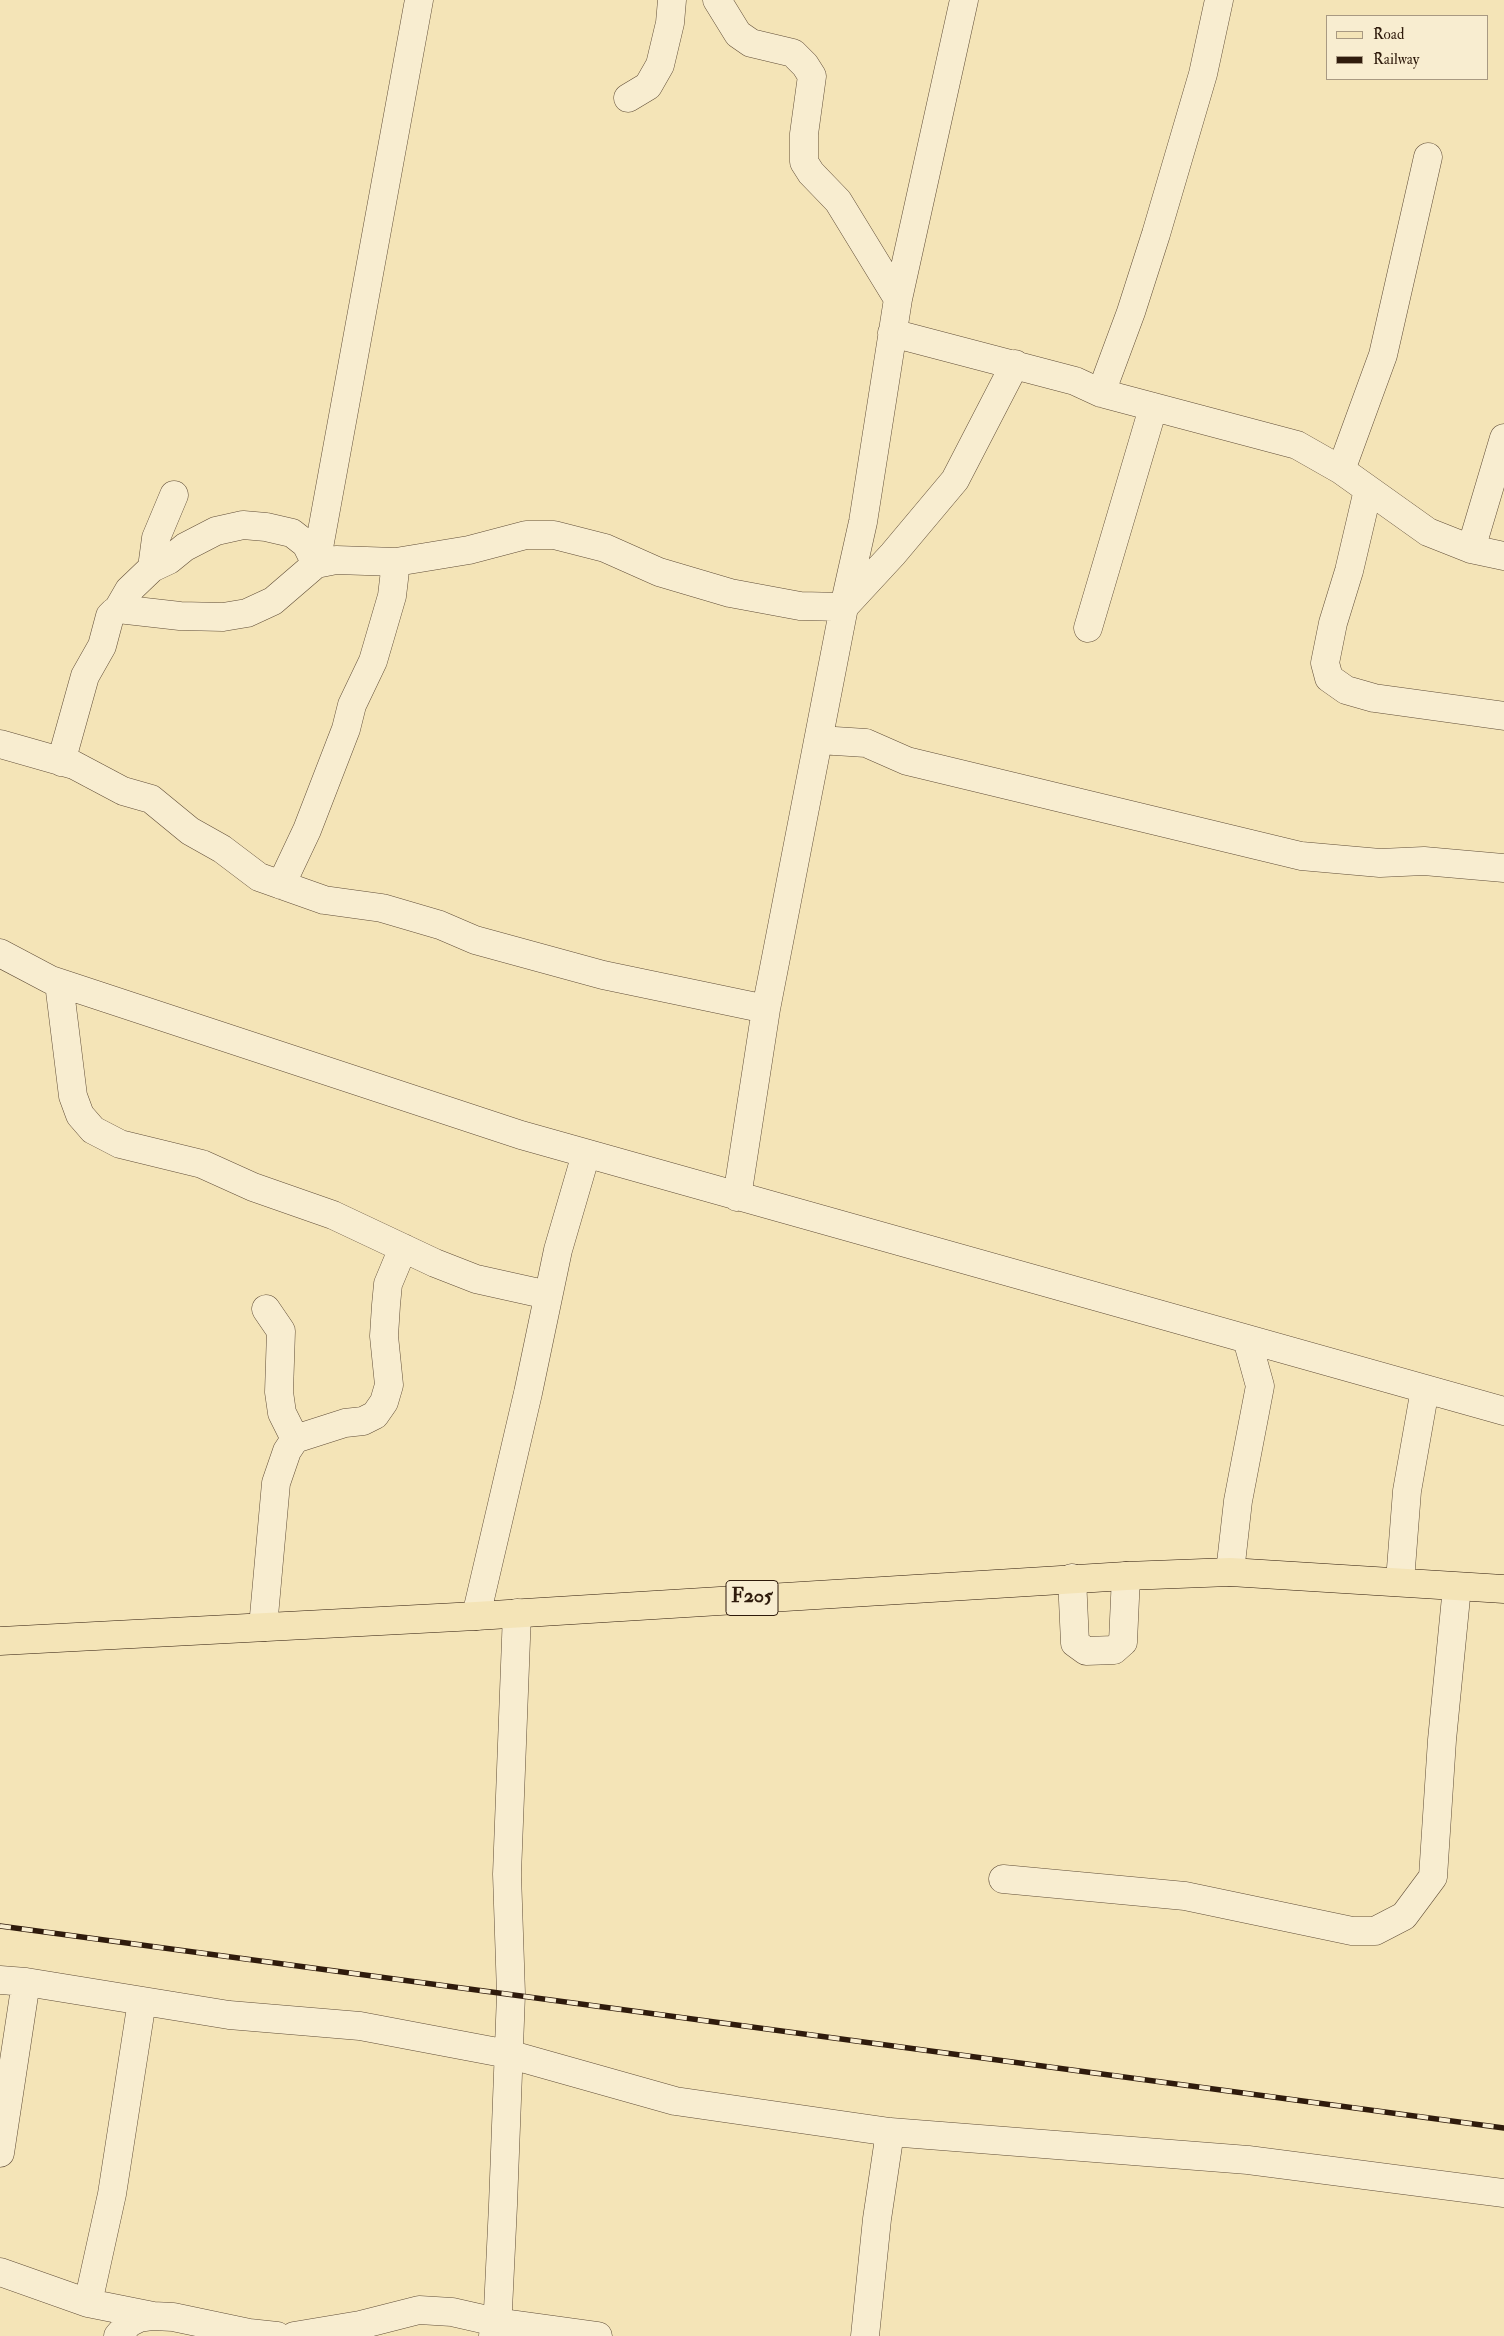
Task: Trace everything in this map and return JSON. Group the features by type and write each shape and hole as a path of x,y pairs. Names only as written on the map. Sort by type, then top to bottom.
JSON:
{"main road":[{"name":"F205","path":"0,1642 476,1616 1072,1578 1230,1572 1400,1581 1504,1589"}],"street":[{"path":"316,564 419,0"},
{"path":"628,98 648,86 660,64 670,23 672,0"},
{"path":"717,0 738,34 751,42 792,53 812,76 804,134 804,162 811,173 838,200 898,299"},
{"path":"737,1197 766,1009 844,607 863,522 898,299 964,0"},
{"path":"1101,393 1131,312 1158,225 1203,74 1219,0"},
{"path":"1341,470 1383,355 1428,157"},
{"path":"892,333 1015,364 1075,381 1101,393 1153,408 1297,445 1341,470 1428,532 1471,549 1504,556"},
{"path":"118,609 180,616 223,617 247,614 273,601 316,564 336,560 396,562 469,550 526,536 554,535 605,548 659,572 730,593 800,606 844,607 893,554 955,480 1015,364"},
{"path":"1088,628 1153,408"},
{"path":"1471,549 1504,438"},
{"path":"1368,490 1349,571 1333,623 1325,664 1328,678 1346,690 1374,698 1504,716"},
{"path":"152,568 156,538 174,495"},
{"path":"61,762 85,676 102,646 110,616 118,609 129,590 152,568 169,560 184,547 216,531 243,526 266,526 292,533 306,544 316,564"},
{"path":"282,885 307,830 337,752 352,705 373,661 392,596 396,562"},
{"path":"819,740 866,743 907,761 1301,856 1380,863 1424,861 1504,868"},
{"path":"0,744 74,765 123,791 151,799 190,831 222,849 259,877 324,900 382,908 440,925 475,940 603,975 766,1009"},
{"path":"0,953 59,983 521,1135 1504,1411"},
{"path":"59,983 73,1096 80,1115 93,1130 120,1144 202,1164 252,1188 334,1214 404,1248 476,1279 548,1295"},
{"path":"476,1616 528,1393 566,1217 586,1154"},
{"path":"263,1627 276,1483 286,1451 295,1439 337,1425 363,1421 374,1415 384,1402 389,1385 384,1336 388,1284 404,1248"},
{"path":"266,1309 281,1331 280,1399 282,1413 295,1439"},
{"path":"1230,1572 1238,1501 1260,1386 1247,1339"},
{"path":"1400,1581 1407,1491 1425,1389"},
{"path":"1072,1578 1075,1643 1086,1651 1114,1650 1123,1642 1126,1576"},
{"path":"1003,1879 1185,1896 1352,1931 1375,1930 1404,1916 1433,1877 1442,1740 1457,1586"},
{"path":"495,2329 503,2205 511,1994 507,1874 517,1613"},
{"path":"0,2153 13,1981 228,2015 360,2026 508,2054 675,2101 890,2132 1248,2160 1504,2193"},
{"path":"88,2303 112,2194 142,2001"},
{"path":"865,2336 877,2219 890,2132"},
{"path":"0,2272 88,2303 153,2316 173,2317 249,2333 277,2336"},
{"path":"294,2336 360,2324 419,2310 452,2312 495,2329 598,2336"},
{"path":"118,2336 129,2323 139,2318 153,2316"}],"railway":[{"path":"0,1926 1504,2128"}]}
